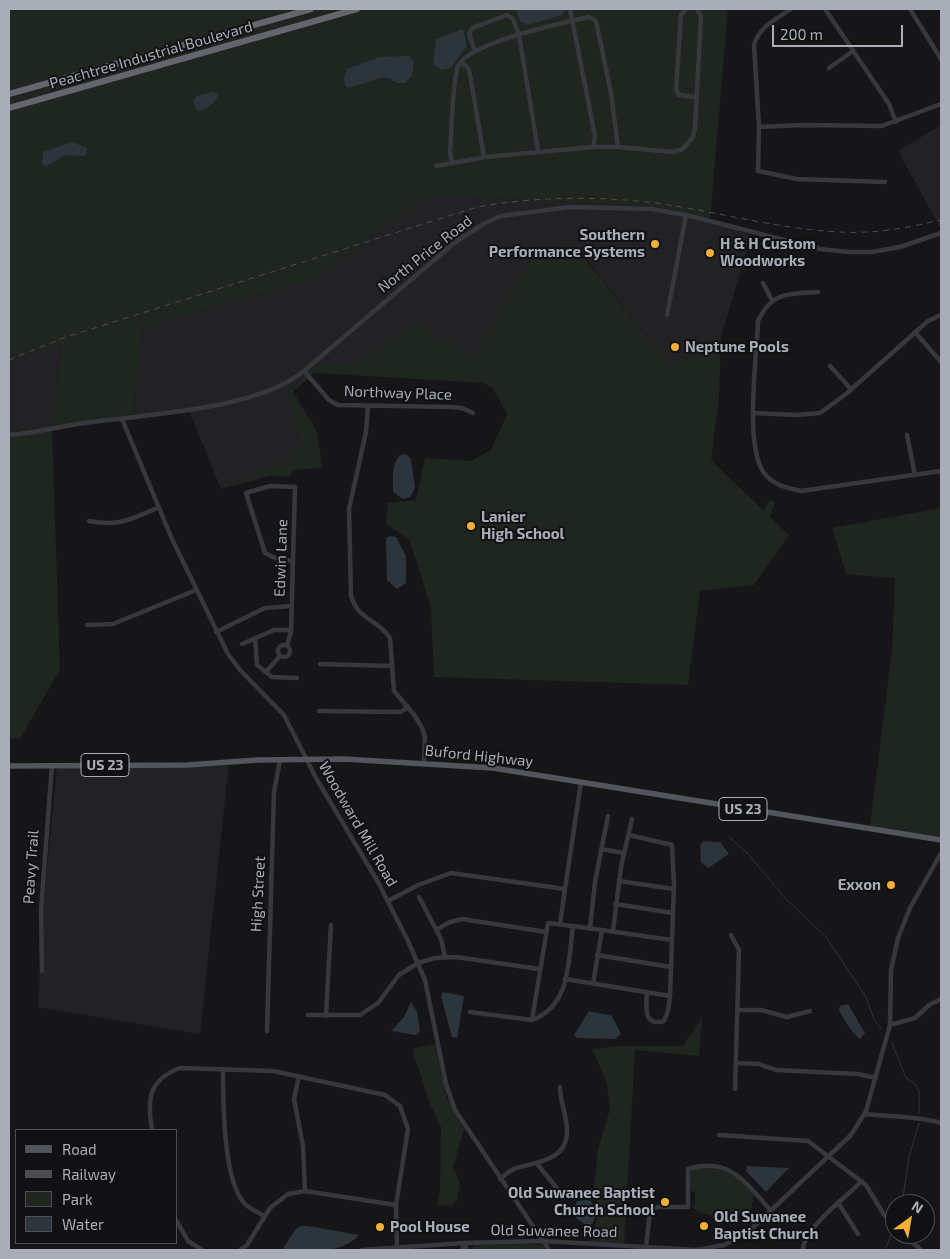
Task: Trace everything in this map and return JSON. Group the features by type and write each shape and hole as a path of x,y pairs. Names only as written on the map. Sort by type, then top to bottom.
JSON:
{"highway":[{"name":"Peachtree Industrial Boulevard","path":"9,94 311,9"},
{"name":"Peachtree Industrial Boulevard","path":"9,108 357,9"}],"main road":[{"name":"Buford Highway","path":"9,766 188,765 280,760 424,762 493,768 941,840"}],"street":[{"path":"570,9 595,136 593,147"},
{"path":"686,9 681,15 676,90 679,95 696,97"},
{"path":"436,166 538,150 618,147 673,152 683,149 693,137 701,16 697,9"},
{"path":"791,9 763,28 756,36 754,45 759,127 758,171 797,179 885,182"},
{"path":"825,9 889,104 896,122"},
{"path":"910,9 941,59"},
{"path":"474,51 469,34 472,28 507,15 513,19 519,35 538,150"},
{"path":"452,163 450,151 456,73 461,62 474,51 519,35 545,26 589,17 596,21 611,93 618,147"},
{"path":"829,68 853,51"},
{"path":"461,62 469,68 484,157"},
{"path":"759,127 802,124 882,126 941,104"},
{"name":"North Price Road","path":"9,435 80,423 122,419 255,396 292,381 454,243 493,220 532,211 570,207 624,208 686,215 790,242 849,252 872,252 900,247 941,233"},
{"path":"667,315 686,215"},
{"path":"763,283 772,300"},
{"path":"818,292 790,293 772,300 764,308 758,321 754,413 755,453 764,473 779,486 801,491 941,471"},
{"path":"754,413 820,413 852,389 928,321 941,315"},
{"path":"915,332 941,362"},
{"path":"830,366 852,389"},
{"name":"Northway Place","path":"304,371 338,405 450,407 462,408 473,414"},
{"path":"368,406 366,432 349,509 352,596 355,607 360,614 386,632 390,638 394,691 415,716 425,737 424,762"},
{"name":"Woodward Mill Road","path":"122,419 159,507 216,632 240,670 284,715 306,760 388,900 425,980 450,1098 459,1117 548,1250"},
{"path":"908,435 915,475"},
{"name":"Edwin Lane","path":"287,646 292,630 295,487 270,486 246,493 266,552 275,558 293,561"},
{"path":"89,521 106,524 123,523 159,507"},
{"path":"87,625 113,624 196,590"},
{"path":"216,632 265,608 292,606"},
{"path":"242,644 274,630 292,630"},
{"path":"255,638 256,661 266,672 278,678 297,678"},
{"name":"Edwin Lane","path":"266,672 280,656 280,647 287,646"},
{"name":"Edwin Lane","path":"280,656 285,657 290,654 291,650 287,646"},
{"path":"320,664 392,666"},
{"path":"319,711 401,712 408,707"},
{"name":"High Street","path":"267,1030 274,792 280,760"},
{"name":"Peavy Trail","path":"42,971 41,910 52,765"},
{"path":"560,924 581,782"},
{"path":"590,928 601,849 608,816"},
{"path":"613,932 618,881 632,819"},
{"path":"629,835 672,845 674,889 670,996 668,1011 664,1021 656,1023 650,1021 646,1014 648,992"},
{"path":"601,849 624,853"},
{"name":"Old Suwanee Road","path":"362,1250 464,1243 543,1241 696,1250 720,1249 748,1233 851,1135 865,1114 890,1025 891,970 898,938 910,908 941,853"},
{"path":"388,900 418,885 451,873 565,889"},
{"path":"618,881 674,889"},
{"path":"419,897 444,948 445,957"},
{"path":"615,904 673,913"},
{"path":"436,930 450,922 462,920 546,932"},
{"path":"532,1020 548,923 672,940"},
{"path":"326,1016 331,926"},
{"path":"470,1012 532,1020 552,1009 559,1001 565,979 573,926"},
{"path":"593,984 602,930"},
{"path":"731,935 739,950 735,1089"},
{"path":"598,956 671,967"},
{"path":"308,1015 354,1017 366,1012 378,1002 399,975 418,963 445,957 539,970"},
{"path":"565,979 670,996"},
{"path":"890,1025 915,1018 929,1005 941,999"},
{"path":"738,1010 761,1010 787,1017 810,1012"},
{"path":"736,1063 759,1064 776,1070 858,1074 876,1078"},
{"path":"152,1129 148,1110 152,1090 166,1073 180,1068 273,1071 385,1095 400,1106 408,1129 396,1205 396,1248"},
{"path":"223,1069 222,1115 234,1186 245,1203 265,1216"},
{"path":"299,1076 294,1099 303,1146 305,1191"},
{"path":"500,1179 514,1169 538,1165 552,1159 562,1148 567,1133 567,1120 560,1100 560,1087"},
{"path":"865,1114 891,1118 912,1117 941,1123"},
{"path":"719,1135 803,1139 812,1143 828,1158 862,1182 870,1190 885,1217"},
{"path":"538,1165 564,1197"},
{"path":"646,1247 650,1211 657,1207 688,1207 688,1169 699,1166 727,1168 738,1175 772,1211"},
{"path":"803,1250 805,1240 812,1229 862,1182"},
{"path":"240,1250 247,1245 265,1216 278,1200 288,1194 305,1191 396,1205"},
{"path":"839,1204 858,1234"},
{"path":"178,1224 188,1241 202,1250"},
{"path":"462,1250 464,1243"},
{"path":"464,1243 467,1250"}],"shaded area":[{"path":"941,125 941,229 898,151"},
{"path":"429,195 651,206 710,221 751,235 721,337 671,368 588,261 472,358 416,323 356,363 314,363 288,393 300,444 286,460 221,489 189,410 133,418 143,327 315,279"},
{"path":"61,343 52,428 9,430 9,360"},
{"path":"229,762 200,1034 38,1007 44,899 57,766"}],"green space":[{"path":"9,9 728,9 710,221 651,206 429,195 315,279 143,327 133,418 52,429 60,669 20,739 9,738 9,430 52,428 61,344 9,360"},
{"path":"536,251 587,261 671,368 721,337 719,397 711,460 764,511 769,500 775,502 770,517 789,535 754,585 700,591 688,685 434,677 431,608 410,541 386,523 388,503 416,500 425,458 471,461 491,450 507,414 493,388 483,383 314,373 293,392 317,431 322,468 293,470 290,477 270,476 221,489 286,460 300,444 288,393 314,363 356,363 416,322 472,357"},
{"path":"941,508 941,838 870,826 892,651 895,578 846,574 832,528"},
{"path":"702,1018 699,1056 635,1050 624,1245 589,1244 593,1236 599,1209 594,1189 598,1149 610,1109 607,1083 592,1049 620,1046 683,1046"},
{"path":"435,1044 447,1098 464,1129 453,1167 460,1183 457,1200 451,1206 437,1205 440,1190 441,1127 430,1104 412,1049"},
{"path":"700,1167 725,1171 741,1181 754,1194 751,1210 721,1217 705,1214 691,1206 695,1206 695,1192 691,1191 690,1171"},
{"path":"536,1244 543,1246 545,1250 469,1250 475,1245"}],"water":[{"path":"516,9 564,9 562,15 527,25 520,21"},
{"path":"463,29 467,46 451,68 441,70 433,64 436,39"},
{"path":"410,56 414,62 412,76 405,83 398,83 385,77 348,88 345,85 344,78 347,69 379,57"},
{"path":"212,92 218,95 215,101 207,108 197,111 193,101 197,96"},
{"path":"72,142 87,148 87,154 82,156 66,155 47,166 42,165 43,152"},
{"path":"406,454 411,459 415,488 410,497 403,499 393,492 393,472 397,459 400,455"},
{"path":"390,536 396,537 406,556 406,583 397,589 387,580 386,538"},
{"path":"703,841 720,842 729,854 708,868 701,862 700,846"},
{"path":"443,992 464,996 457,1038 452,1037 441,996"},
{"path":"411,1002 417,1012 420,1031 416,1035 391,1031 404,1017"},
{"path":"848,1004 865,1033 860,1039 851,1030 839,1011 840,1006"},
{"path":"589,1011 612,1016 621,1034 615,1039 577,1038 574,1035"},
{"path":"747,1166 789,1168 766,1192 746,1171"},
{"path":"577,1201 591,1201 595,1212 592,1225 589,1227 577,1219 573,1210"},
{"path":"300,1226 359,1235 351,1242 333,1249 312,1251 282,1250 295,1230"}],"waterway":[{"path":"729,837 748,854 785,898 826,937 865,995 874,1019 881,1029"},
{"path":"892,1043 906,1078 914,1083 919,1091 919,1113"},
{"path":"903,1194 909,1157 919,1123"},
{"path":"581,1235 591,1237"},
{"path":"885,1250 888,1244"}],"railway":[{"path":"9,360 63,338 477,207 562,198 626,200 672,205 792,227 840,232 890,230 941,220"}],"place":[{"name":"Southern Performance Systems","path":"655,244"},
{"name":"H & H Custom Woodworks","path":"710,253"},
{"name":"Neptune Pools","path":"675,347"},
{"name":"Lanier High School","path":"471,526"},
{"name":"Exxon","path":"891,885"},
{"name":"Old Suwanee Baptist Church School","path":"665,1202"},
{"name":"Old Suwanee Baptist Church","path":"704,1226"},
{"name":"Pool House","path":"380,1227"}]}
